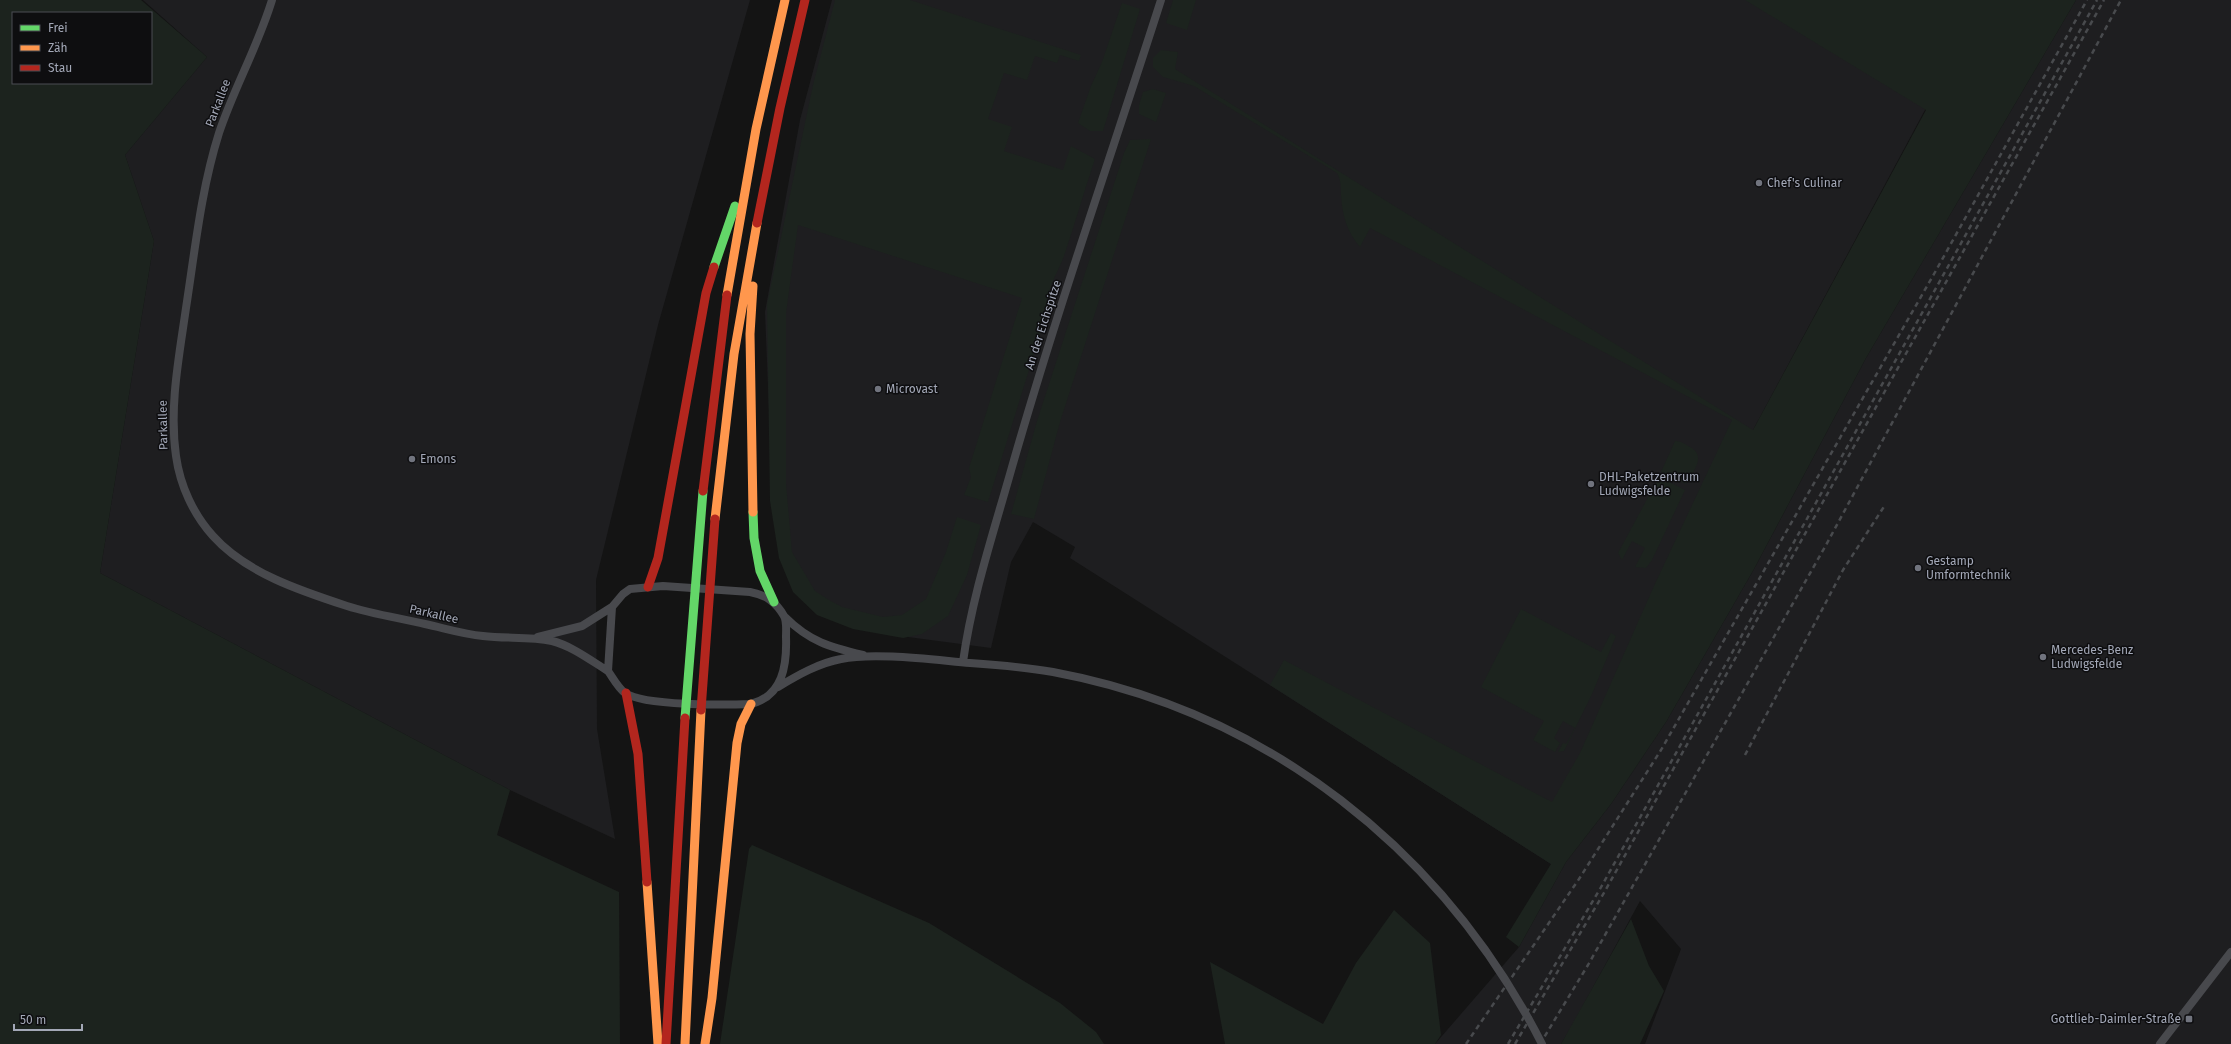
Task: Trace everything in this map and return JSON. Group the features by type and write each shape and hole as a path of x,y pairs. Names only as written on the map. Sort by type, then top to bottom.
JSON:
{"highway":[{"path":"666,1044 691,616 701,500 722,330 746,178 785,0"},
{"path":"685,1044 700,726 712,545 733,359 782,98 806,0"},
{"path":"648,587 658,558 706,293 719,248 746,178"},
{"path":"760,209 750,334 754,538 760,571 774,602"},
{"path":"626,693 638,754 658,1044"},
{"path":"705,1044 712,998 737,743 741,724 752,704"}],"street":[{"name":"Parkallee","path":"272,0 257,43 226,112 203,194 174,396 173,434 176,459 183,488 196,513 213,536 242,561 279,581 350,606 454,630 483,636 534,638"},
{"name":"An der Eichspitze","path":"963,662 966,636 1030,406 1161,0"},
{"path":"534,638 582,626 612,607 623,594 630,589 663,586 737,590 762,594 774,602 799,632 819,643 871,656"},
{"path":"608,671 612,607"},
{"path":"778,687 784,673 785,617"},
{"path":"534,638 554,642 573,649 608,671 626,693 640,699 752,704 764,699 778,687 804,672 841,659 871,656 963,662 1052,672 1113,686 1180,709 1255,744 1309,777 1385,836 1452,905 1491,956 1519,1001 1542,1044"},
{"path":"2160,1044 2231,952"}],"shaded area":[{"path":"0,0 141,0 207,57 125,155 154,241 100,573 510,790 497,835 619,892 620,1044 0,1044"},
{"path":"143,0 750,0 658,325 596,580 597,729 615,839 510,790 100,573 154,241 125,155 207,57"},
{"path":"832,0 1984,0 1753,430 1551,864 1070,558 1075,547 1033,522 1011,562 991,648 893,635 817,612 773,510 765,312 800,120"},
{"path":"835,0 910,0 1081,55 1079,61 1060,55 1057,63 1035,56 1027,80 1004,73 988,119 1012,127 1004,151 1063,170 1071,146 1095,159 1064,256 1052,283 1048,297 1047,312 988,502 964,495 971,477 969,468 1022,298 798,225 786,313 786,484 792,552 815,591 842,607 883,617 902,615 926,599 946,552 957,517 981,525 967,575 948,616 922,634 903,638 853,629 817,615 793,592 779,558 770,501 767,304 813,85"},
{"path":"1173,0 1196,0 1187,30 1166,23"},
{"path":"1745,0 2076,0 1866,358 1754,569 1666,722 1611,804 1566,862 1519,947 1506,937 1551,864 1270,685 1284,660 1552,802 1580,753 1654,586 1732,420 1370,228 1360,247 1355,241 1346,223 1337,173 1194,86 1163,77 1153,67 1153,58 1161,50 1178,52 1175,69 1753,430 1926,110"},
{"path":"2076,0 2231,0 2231,1044 1645,1044 1681,949 1640,901 1561,1044 1435,1044 1519,947 1566,862 1611,804 1666,722 1754,569 1866,358"},
{"path":"1122,3 1140,9 1103,131 1090,131 1078,123 1091,86 1102,62"},
{"path":"1153,89 1166,93 1156,122 1139,114 1139,105 1143,92"},
{"path":"1151,139 1060,422 1034,519 1011,514 1037,421 1124,153 1130,140"},
{"path":"1675,441 1681,442 1690,447 1698,455 1695,469 1686,484 1661,472"},
{"path":"1659,477 1685,490 1652,560 1646,568 1635,567 1645,548 1632,541 1622,560 1618,553"},
{"path":"1521,609 1601,652 1611,633 1616,636 1592,694 1564,751 1558,752 1563,743 1566,744 1575,728 1563,721 1554,738 1560,743 1555,752 1533,740 1544,721 1481,687"},
{"path":"752,845 929,923 1060,1003 1096,1032 1104,1044 720,1044 749,849"},
{"path":"1394,910 1430,943 1441,1035 1435,1044 1225,1044 1210,962 1323,1024 1356,963"},
{"path":"1631,919 1649,966 1664,991 1640,1044 1561,1044"}],"railway":[{"path":"1466,1044 1579,879 1661,750 1934,274 2087,0"},
{"path":"1508,1044 1600,889 2097,0"},
{"path":"1515,1044 1605,891 2104,0"},
{"path":"1540,1044 1588,965 1826,545 2121,0"},
{"path":"1745,755 1843,570 1885,505"}],"traffic: fast":[{"path":"714,267 735,206"},
{"path":"685,718 703,491"},
{"path":"753,512 754,538 760,571 774,602"}],"traffic: slow":[{"path":"727,295 756,129 785,0"},
{"path":"715,519 734,354 757,223"},
{"path":"753,286 750,334 753,512"},
{"path":"705,1044 712,998 737,743 741,724 751,704"},
{"path":"685,1044 701,710"},
{"path":"647,882 658,1044"}],"traffic: jam":[{"path":"757,223 780,108 805,0"},
{"path":"648,587 658,558 706,293 714,267"},
{"path":"703,491 727,295"},
{"path":"701,710 715,519"},
{"path":"626,693 638,754 647,882"},
{"path":"666,1044 685,718"}],"place":[{"name":"Chef's Culinar","path":"1759,183"},
{"name":"Microvast","path":"878,389"},
{"name":"Emons","path":"412,459"},
{"name":"DHL-Paketzentrum Ludwigsfelde","path":"1591,484"},
{"name":"Gestamp Umformtechnik","path":"1918,568"},
{"name":"Mercedes-Benz Ludwigsfelde","path":"2043,657"},
{"name":"Gottlieb-Daimler-Straße","path":"2189,1019"}]}
